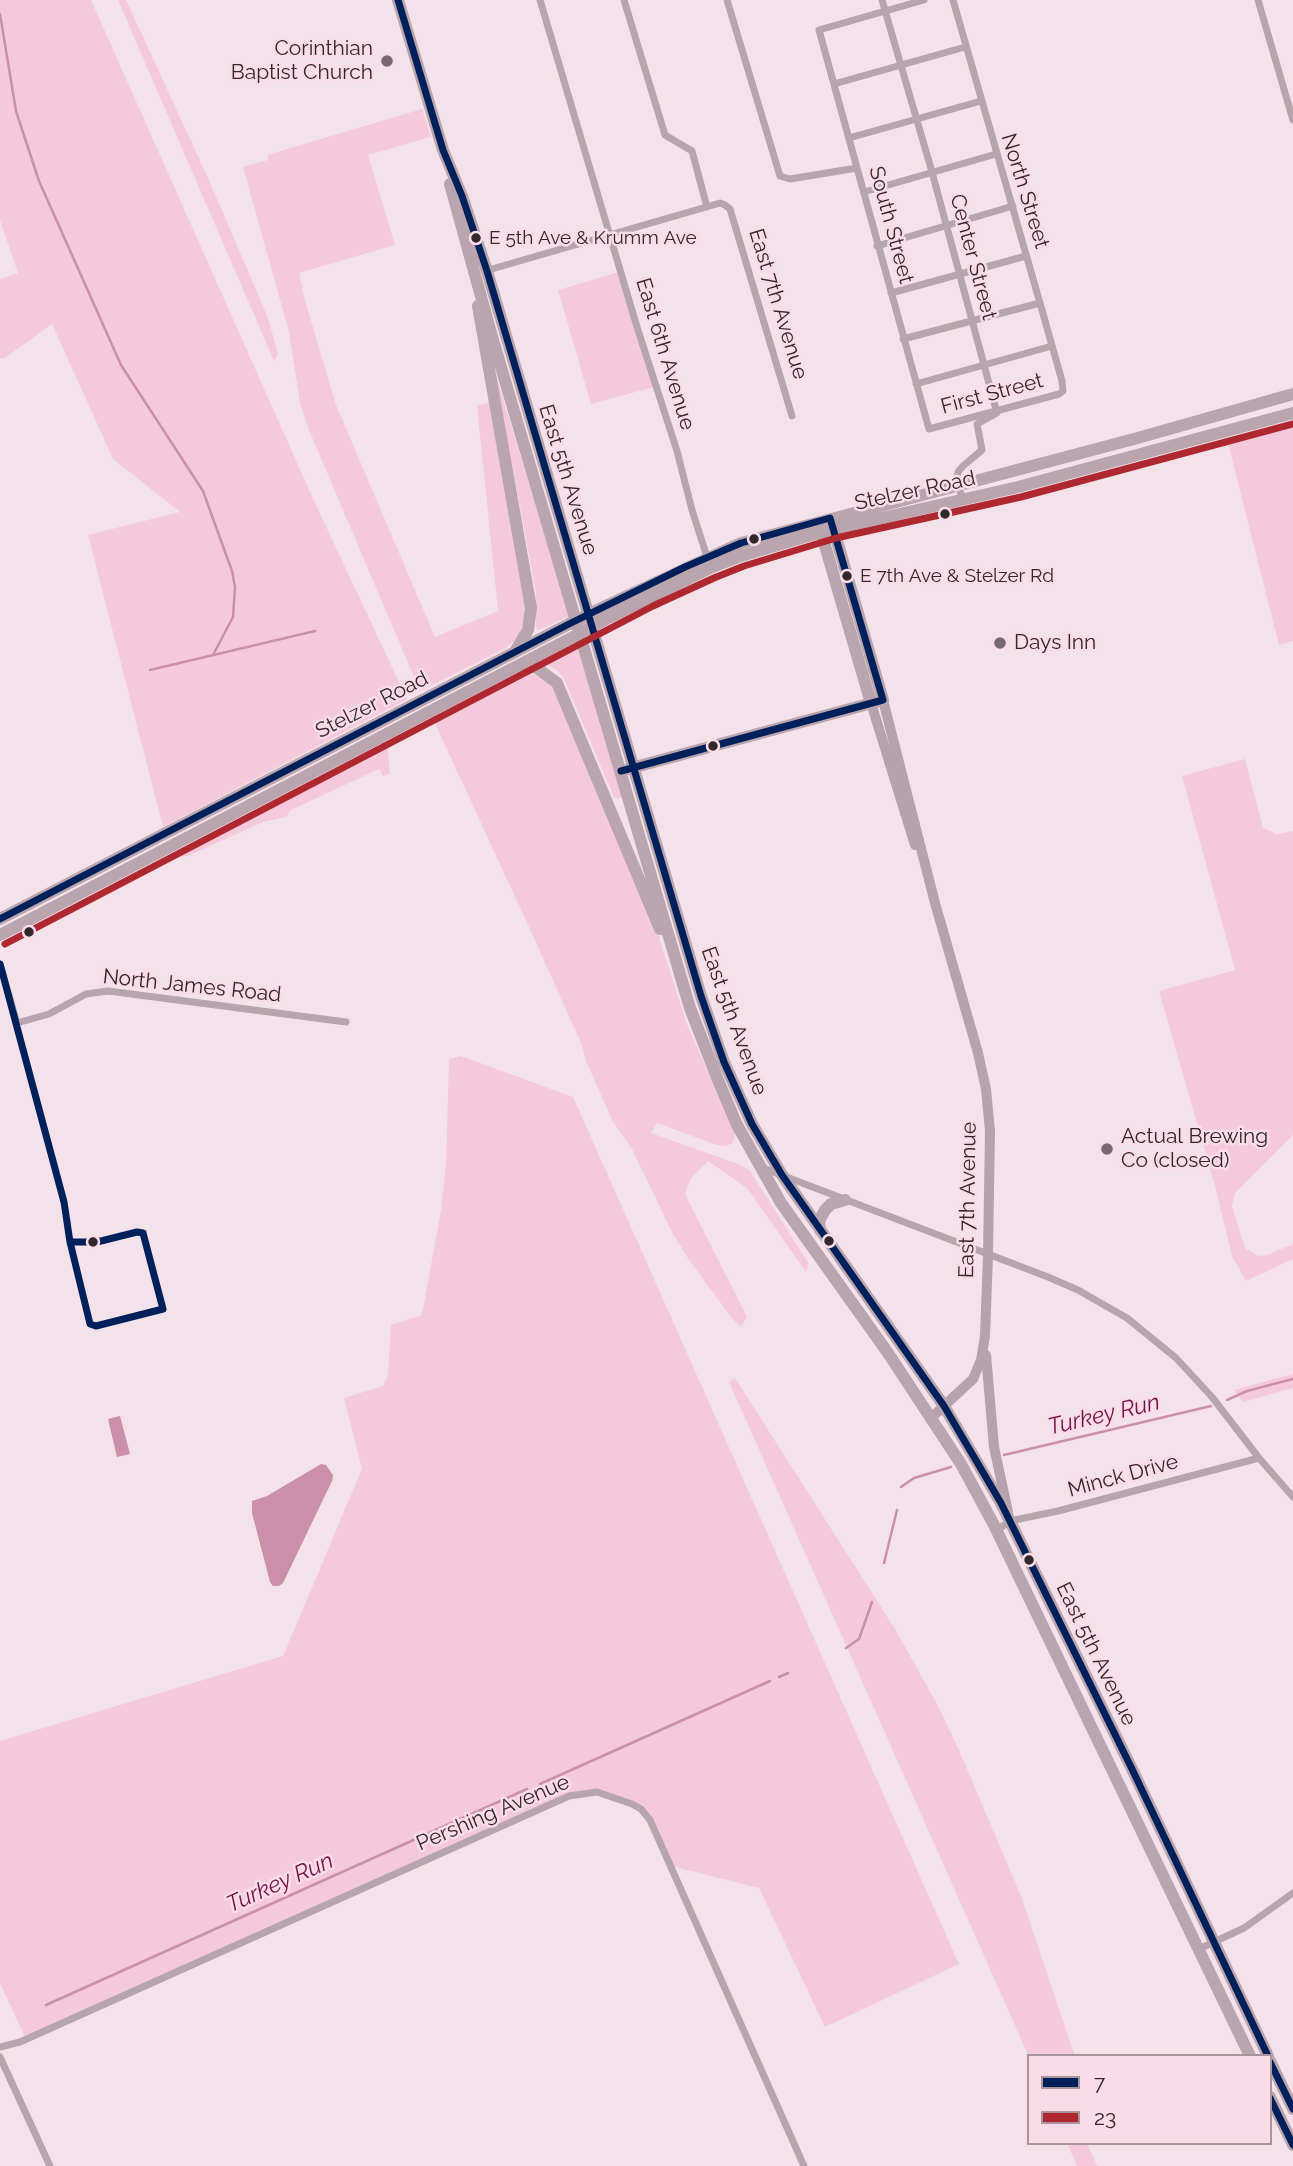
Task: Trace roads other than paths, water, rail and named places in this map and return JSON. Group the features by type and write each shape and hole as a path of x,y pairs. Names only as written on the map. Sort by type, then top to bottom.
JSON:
{"main road":[{"name":"East 5th Avenue","path":"398,0 443,150 451,186 481,272 635,767 712,1030 752,1124 782,1175 944,1406 1010,1521 1132,1769 1267,2054"},
{"name":"East 5th Avenue","path":"481,272 690,1008 729,1107 760,1166 816,1255 888,1353 961,1464 997,1530 1249,2054"},
{"path":"481,272 480,326 531,611 526,635 512,655"},
{"name":"Stelzer Road","path":"609,611 710,568 826,525 958,484 1134,439 1293,394"},
{"name":"Stelzer Road","path":"0,919 504,668 707,557 741,543 963,501 1293,413"},
{"path":"847,577 843,554 846,537 852,527 862,522"},
{"name":"East 7th Avenue","path":"826,525 847,577 877,701"},
{"name":"East 7th Avenue","path":"826,525 877,701"},
{"name":"Stelzer Road","path":"504,668 512,655 571,631"},
{"path":"504,668 533,666 546,673 556,684 651,906 690,1008"},
{"path":"621,771 877,701"},
{"name":"Stelzer Road","path":"0,935 363,739"},
{"path":"820,1231 819,1220 825,1210 831,1204 845,1200"},
{"path":"1272,2065 1293,2110"},
{"path":"1272,2101 1293,2145"}],"street":[{"name":"East 6th Avenue","path":"540,0 707,557"},
{"path":"481,272 707,207 692,151 665,135 624,0"},
{"path":"727,0 780,176 790,179 857,168"},
{"name":"Center Street","path":"882,0 997,411"},
{"path":"885,11 924,0"},
{"name":"North Street","path":"953,0 1063,391"},
{"path":"1258,0 1293,120"},
{"name":"South Street","path":"885,11 819,30 929,429"},
{"path":"834,84 965,47"},
{"path":"849,138 981,101"},
{"path":"864,192 996,154"},
{"name":"East 7th Avenue","path":"707,207 720,203 730,209 792,416"},
{"path":"877,246 1013,206"},
{"path":"891,293 1026,256"},
{"path":"903,339 1040,303"},
{"path":"916,384 1052,346"},
{"name":"First Street","path":"929,429 1063,391"},
{"path":"963,501 958,472 982,450 977,424 996,416 997,411"},
{"name":"East 7th Avenue","path":"877,701 969,1019 986,1089 991,1152 985,1336 990,1413 1010,1521"},
{"name":"North James Road","path":"0,964 17,1023 49,1014 86,994 108,991 346,1022"},
{"path":"760,1166 1077,1290 1127,1318 1176,1358 1212,1397 1293,1497"},
{"name":"East 7th Avenue","path":"931,1418 976,1375 985,1336"},
{"name":"Minck Drive","path":"997,1530 1010,1521 1259,1458"},
{"name":"Pershing Avenue","path":"0,2048 20,2042 569,1796 597,1792 632,1804 641,1809 650,1820 804,2166"},
{"path":"1199,1949 1244,1928 1293,1893"},
{"path":"0,2057 50,2166"},
{"path":"1280,2118 1293,2110"}],"waterway":[{"path":"0,14 16,111 39,181 121,365 203,491 232,571 235,587 233,617 213,655"},
{"path":"150,670 315,631"},
{"name":"Turkey Run","path":"1227,1400 1247,1391 1293,1379"},
{"name":"Turkey Run","path":"1004,1455 1211,1406"},
{"name":"Turkey Run","path":"901,1487 914,1478 951,1467"},
{"name":"Turkey Run","path":"884,1563 897,1510"},
{"name":"Turkey Run","path":"846,1648 859,1639 872,1602"},
{"name":"Turkey Run","path":"779,1677 788,1673"},
{"name":"Turkey Run","path":"540,1784 770,1681"},
{"name":"Turkey Run","path":"46,2005 527,1789"}],"place":[{"name":"Corinthian Baptist Church","path":"387,61"},
{"name":"E 5th Ave & Krumm Ave","path":"476,238"},
{"name":"E 7th Ave & Stelzer Rd","path":"847,576"},
{"name":"Days Inn","path":"1000,643"},
{"name":"Actual Brewing Co (closed)","path":"1107,1149"}]}
